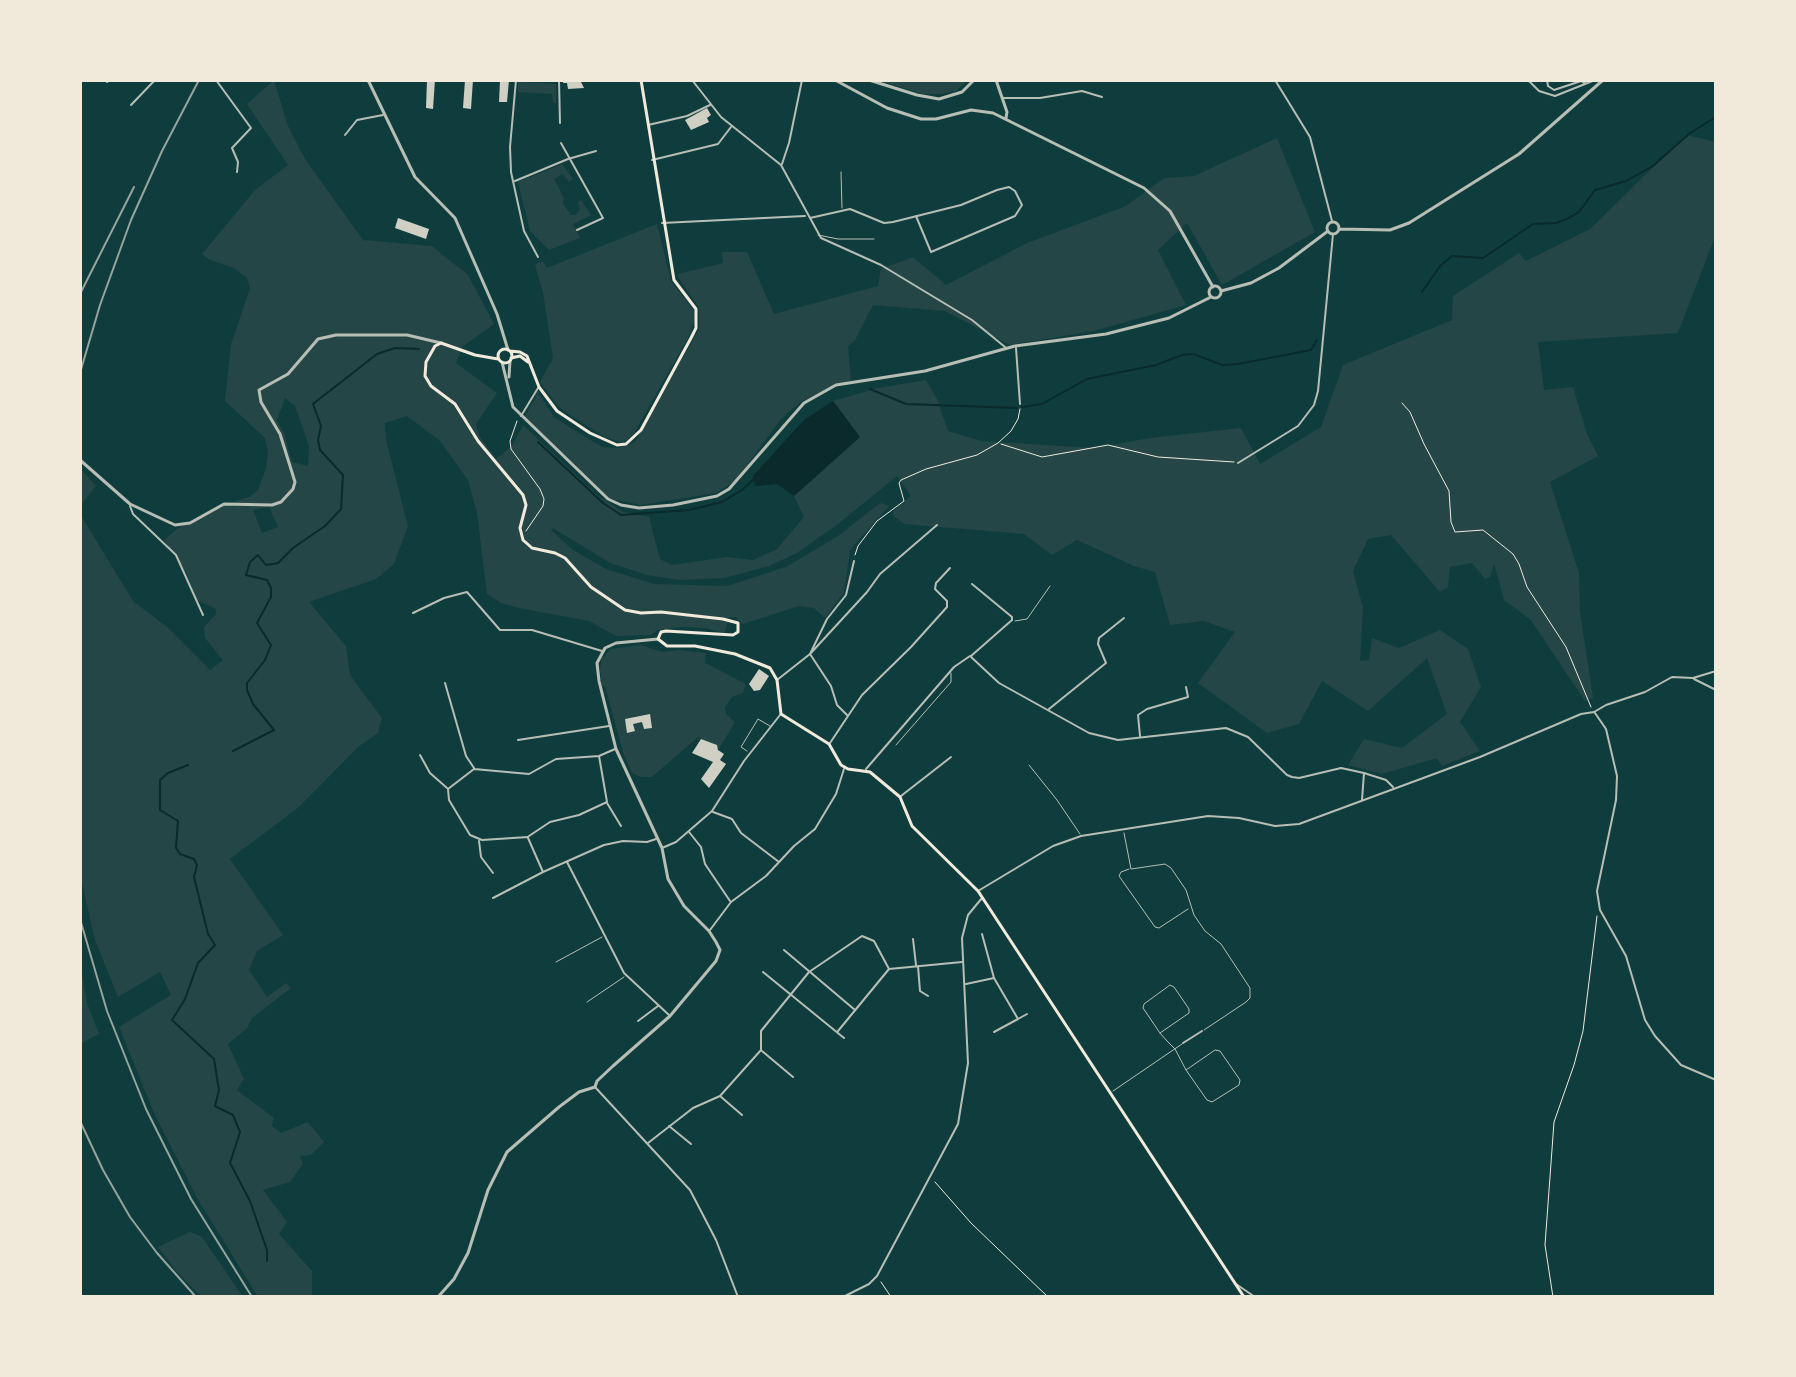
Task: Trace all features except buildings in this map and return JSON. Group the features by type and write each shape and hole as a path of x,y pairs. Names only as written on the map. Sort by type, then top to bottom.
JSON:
{"main road":[{"path":"483,356 507,350 525,354 539,387 557,411 608,443 626,444 641,430 691,338 697,319 696,309 674,280 662,223 641,80"},
{"path":"532,369 523,356 500,360 441,343 435,346 426,362 427,381 455,404 478,441 523,495 526,505 520,536 527,545 565,558 591,587 625,610 732,620 739,626 738,632 733,635 666,631 661,632 658,639 667,646 695,646 745,657 770,668 777,680 781,714 829,744 844,767 866,770 900,797 912,826 978,891 1244,1297"},
{"path":"507,350 510,360"},
{"path":"499,353 500,360"}],"street":[{"path":"131,105 155,80"},
{"path":"216,80 251,128 232,148 238,162 237,172"},
{"path":"368,80 415,177 455,218 497,314 507,350"},
{"path":"516,80 510,147 514,182 524,231 538,257"},
{"path":"559,80 560,123"},
{"path":"692,80 710,105 781,165 818,235 827,243 894,272 972,320 1007,348"},
{"path":"781,165 789,143 802,80"},
{"path":"835,80 887,108 921,119 936,119 971,110 982,110 1006,118 1144,188 1170,211 1213,287"},
{"path":"869,80 939,99 962,92 974,80"},
{"path":"996,80 1007,112 1006,118"},
{"path":"1275,80 1310,137 1332,221"},
{"path":"1528,80 1539,91 1555,96 1595,80"},
{"path":"1547,80 1548,86 1554,90 1581,81 1586,84"},
{"path":"1238,463 1298,426 1314,405 1323,346 1333,234 1340,229 1390,230 1409,223 1519,154 1603,80"},
{"path":"1002,98 1040,98 1082,91 1102,97"},
{"path":"647,125 687,116 710,105"},
{"path":"345,135 357,120 384,115"},
{"path":"652,160 718,144 732,126"},
{"path":"561,143 603,218 577,230"},
{"path":"514,182 568,159 596,151"},
{"path":"662,223 797,218 856,210 884,223 961,205 1009,187 1015,191 1022,205 1015,216 931,252 916,216"},
{"path":"1332,221 1338,223 1340,229"},
{"path":"1328,231 1332,221"},
{"path":"1328,231 1333,234"},
{"path":"500,360 510,399 520,415 608,499 639,508 673,505 717,496 729,489 804,403 836,385 925,371 1015,346 1106,334 1169,318 1211,297 1218,297 1221,291 1251,283 1279,268 1328,231"},
{"path":"1213,287 1221,291"},
{"path":"1211,297 1209,291 1213,287"},
{"path":"80,460 130,504 158,519 184,526 224,504 272,505 288,496 295,482 280,434 258,396 263,386 288,374 314,341 336,335 407,335 441,343"},
{"path":"1015,346 1020,404"},
{"path":"508,385 510,360"},
{"path":"520,415 539,387"},
{"path":"130,504 133,514 176,555 203,615"},
{"path":"777,680 810,654 880,574 937,525"},
{"path":"810,654 827,619 846,595 854,561"},
{"path":"829,744 862,695 947,607 947,601 935,589 936,583 950,568"},
{"path":"866,770 950,671 1012,620 972,584"},
{"path":"413,613 444,598 467,592 500,630 532,630 603,652"},
{"path":"1048,710 1106,663 1099,638 1124,618"},
{"path":"595,1087 597,1081 670,1016 716,961 720,950 709,931 677,896 668,879 662,848 616,749 597,668 603,652 616,643 658,639"},
{"path":"810,654 831,686 837,705 848,716"},
{"path":"970,656 999,683 1089,733 1105,738 1118,740 1226,728 1248,737 1292,777 1341,768 1386,780 1394,788"},
{"path":"978,891 1053,846 1081,836 1208,816 1288,826 1480,757 1581,714 1645,692 1672,677 1693,678 1716,671"},
{"path":"1693,678 1716,690"},
{"path":"445,683 466,756 474,769"},
{"path":"1141,737 1138,715 1147,709 1188,697 1186,687"},
{"path":"1594,712 1606,729 1617,776 1616,800 1597,891 1600,910 1626,956 1645,1020 1655,1036 1681,1065 1716,1080"},
{"path":"662,848 689,832 712,811 749,753 781,714"},
{"path":"518,740 610,726"},
{"path":"448,789 474,769 529,774 556,759 599,756 616,749"},
{"path":"420,755 435,778 448,789 449,800 470,835 479,839 528,837 550,822 579,815 607,802"},
{"path":"599,756 607,802 621,826"},
{"path":"900,797 951,757"},
{"path":"709,931 731,902 766,876 823,818 836,794 844,767"},
{"path":"1362,800 1364,773"},
{"path":"712,811 732,819 741,833 779,862"},
{"path":"689,832 701,847 705,864 731,902"},
{"path":"528,837 543,872"},
{"path":"479,839 481,857 493,873"},
{"path":"493,898 543,872 611,843 656,839"},
{"path":"567,862 626,975 670,1016"},
{"path":"843,1297 869,1284 877,1276 958,1124 968,1063 962,938 968,915 982,898"},
{"path":"982,934 994,978 1018,1019"},
{"path":"648,1143 693,1108 720,1096 761,1050 761,1031 809,972 862,936 874,941 889,969"},
{"path":"913,939 920,991 928,996"},
{"path":"784,950 855,1010"},
{"path":"837,1032 889,969 963,962"},
{"path":"763,972 844,1038"},
{"path":"965,984 994,978"},
{"path":"638,1021 659,1006"},
{"path":"994,1032 1027,1014"},
{"path":"1183,1043 1202,1031"},
{"path":"761,1050 793,1077"},
{"path":"595,1087 690,1190 726,1263 738,1297"},
{"path":"438,1297 454,1279 468,1253 488,1190 507,1152 579,1092 595,1087"},
{"path":"720,1096 742,1115"},
{"path":"668,1125 691,1144"},
{"path":"1236,1284 1255,1297"}],"lane":[{"path":"841,172 842,211"},
{"path":"818,235 838,239 874,239"},
{"path":"1012,620 1019,622 1027,619 1050,586"},
{"path":"896,745 951,682 950,671"},
{"path":"749,753 741,747 758,719 770,726"},
{"path":"907,719 914,724"},
{"path":"1029,765 1081,836"},
{"path":"1124,830 1131,869"},
{"path":"1191,908 1159,928 1155,927 1119,876 1121,872 1131,869 1168,865 1186,890 1191,908 1205,931 1221,944 1250,988 1246,1002 1202,1031"},
{"path":"556,962 605,936"},
{"path":"587,1002 626,975"},
{"path":"1160,1033 1189,1013 1170,985 1143,1008 1160,1033 1175,1049 1186,1070 1212,1102 1239,1085 1220,1051 1215,1050 1186,1070"},
{"path":"1111,1093 1183,1043"}],"path":[{"path":"1402,403 1410,412 1449,491 1451,522 1455,532 1483,530 1513,554 1527,587 1566,647 1594,712"},
{"path":"854,561 858,546 866,534 877,521 904,501 899,483 905,477 977,455 998,443 1018,419 1020,404"},
{"path":"520,415 511,449 540,489 544,503 525,531 527,545"},
{"path":"998,443 1042,457 1108,445 1158,457 1238,463"},
{"path":"1553,1297 1545,1245 1554,1122 1583,1031 1600,910"},
{"path":"931,1176 971,1223 1048,1297"},
{"path":"877,1276 891,1297"}],"shaded area":[{"path":"274,80 288,126 305,159 363,240 432,246 468,275 494,324 462,347 456,363 497,393 476,424 480,437 496,459 512,446 523,425 597,495 623,512 649,517 660,559 672,565 727,557 753,560 777,549 804,517 794,496 860,437 833,401 878,388 926,380 937,399 948,431 981,441 1095,448 1150,438 1241,428 1260,464 1321,427 1343,365 1452,320 1453,296 1519,253 1526,261 1590,229 1686,135 1716,142 1716,234 1678,333 1538,342 1544,390 1573,387 1587,434 1598,456 1550,482 1579,573 1580,612 1593,698 1585,701 1531,620 1504,600 1494,563 1490,577 1485,579 1472,563 1450,567 1448,587 1440,592 1391,535 1368,539 1353,571 1363,608 1360,661 1369,660 1372,638 1399,648 1440,630 1468,649 1481,687 1460,722 1480,751 1442,766 1437,758 1382,774 1348,765 1364,739 1402,748 1447,714 1427,658 1368,711 1322,681 1299,724 1267,733 1198,683 1235,632 1204,621 1170,625 1155,572 1134,566 1077,540 1052,555 1024,534 904,524 894,516 893,511 911,496 897,476 797,553 769,566 724,578 679,580 647,575 610,563 553,528 551,530 573,550 606,569 654,584 727,586 786,567 838,536 880,503 889,506 850,550 844,592 825,618 814,608 799,606 743,624 736,617 729,617 725,633 683,627 657,630 651,635 616,636 589,621 501,603 487,594 477,513 468,480 440,441 407,416 385,423 386,440 408,526 394,564 376,579 309,602 346,646 350,675 382,718 378,733 358,747 299,807 230,859 283,935 257,951 249,970 267,997 286,983 291,988 252,1018 247,1028 228,1044 244,1079 237,1090 274,1118 272,1126 281,1133 308,1122 324,1142 311,1155 300,1156 303,1164 290,1182 263,1190 287,1222 279,1234 312,1271 312,1297 258,1297 197,1198 154,1113 119,1027 171,995 160,972 118,997 95,940 80,874 80,514 133,601 167,627 210,670 223,660 205,638 204,627 216,614 216,609 197,600 187,574 164,540 214,508 249,497 258,490 266,468 268,452 265,438 225,401 231,344 250,289 247,278 234,268 202,254 255,190 288,165 247,104","holes":["285,398 295,406 309,446 308,466 292,462 277,420","269,507 278,527 262,533 253,510"]},
{"path":"877,80 968,80 956,91 923,94"},
{"path":"518,82 556,84 556,103 553,103 552,94 518,92"},
{"path":"1277,138 1315,232 1222,285 1187,223 1158,250 1186,305 1094,331 1010,345 945,311 873,305 855,340 848,346 851,380 802,401 781,419 736,480 716,493 640,505 608,498 524,417 537,391 554,417 603,447 619,448 635,442 699,329 699,308 678,274 723,263 722,252 747,252 774,314 878,286 881,269 913,257 946,285 1027,243 1126,206 1164,178 1194,176"},
{"path":"562,164 573,179 569,182 563,174 554,179 564,198 563,204 571,215 575,215 580,210 578,202 581,200 591,215 573,224 580,238 549,250 530,231 518,182"},
{"path":"657,224 671,281 694,311 694,322 634,433 626,441 620,442 605,437 558,406 540,382 553,358 543,293 535,265 543,261 547,268"},
{"path":"833,401 860,437 794,496 777,484 755,486 753,476 804,420"},
{"path":"80,468 96,486 80,506"},
{"path":"641,645 662,652 706,653 705,663 746,684 743,693 732,697 725,707 726,714 735,722 719,749 698,737 652,777 632,773 605,686 602,686 600,669 602,658 611,649"},
{"path":"80,962 87,1003 99,1034 80,1044"},
{"path":"190,1232 202,1237 243,1297 202,1297 177,1272 158,1247"}],"waterway":[{"path":"1422,292 1440,266 1452,256 1483,258 1533,224 1567,219 1579,212 1595,190 1626,181 1653,166 1690,133 1716,117"},
{"path":"1022,407 1042,404 1087,379 1156,365 1182,355 1194,354 1222,365 1238,364 1311,350 1317,340"},
{"path":"233,751 274,730 253,704 247,690 247,683 265,660 271,645 257,623 271,597 271,588 267,580 246,575 250,562 258,555 266,565 278,563 293,548 325,526 341,509 343,475 320,450 318,440 321,426 313,404 377,354 395,348 419,349"},
{"path":"870,389 906,404 1017,408"},
{"path":"538,442 603,503 621,515 689,510 722,502 755,478"},
{"path":"188,765 160,780 160,810 178,821 176,848 180,854 194,859 197,865 194,877 208,934 215,945 198,963 185,999 172,1020 214,1059 219,1090 215,1106 233,1115 240,1132 230,1163 250,1201 267,1250 267,1261"}],"railway":[{"path":"80,373 100,305 131,220 199,80"},
{"path":"80,294 134,187"},
{"path":"80,919 107,1011 146,1109 191,1199 252,1297"},
{"path":"80,1121 130,1217 196,1297"}]}
